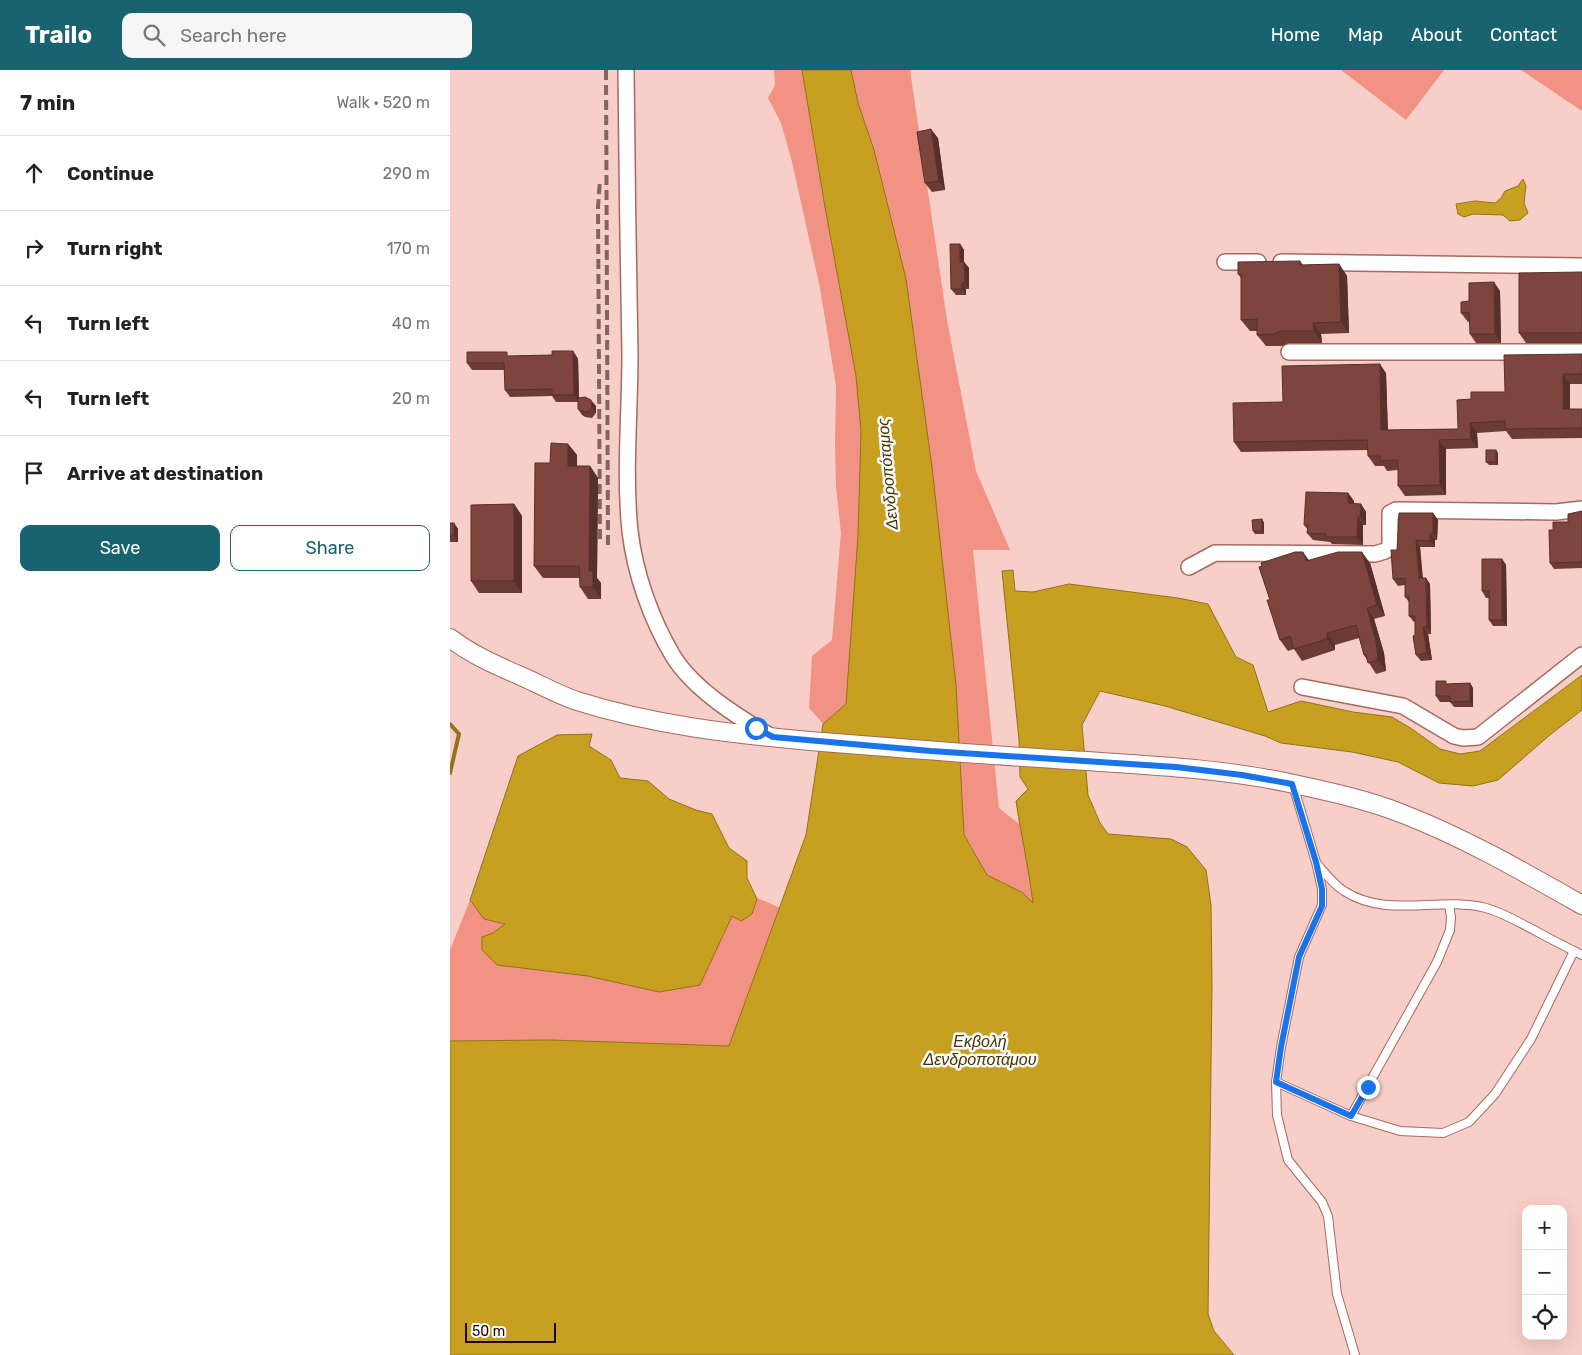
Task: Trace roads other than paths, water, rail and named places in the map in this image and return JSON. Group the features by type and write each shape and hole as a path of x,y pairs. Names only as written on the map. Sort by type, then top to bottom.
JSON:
{"street":[{"path":"626,70 630,382 628,486 630,532 636,562 642,587 674,657 694,680 719,703 773,737"},
{"path":"1225,262 1582,266"},
{"path":"1289,352 1582,352"},
{"path":"1189,567 1215,553 1374,554 1385,552 1390,547 1390,513 1396,510 1556,512 1582,509"},
{"path":"450,638 491,663 574,700 634,717 687,727 750,736 1195,770 1242,775 1348,796 1391,810 1446,832 1521,870 1582,905"},
{"path":"1302,688 1403,706 1454,736 1463,738 1478,737 1582,655"}],"lane":[{"path":"1292,784 1316,862 1322,889 1322,906 1299,957 1276,1082 1277,1116 1288,1160 1322,1202 1328,1216 1337,1294 1355,1355"},
{"path":"1316,862 1342,890 1357,899 1378,905 1449,905 1485,908 1510,916 1582,955"},
{"path":"1351,1116 1437,962 1450,930 1451,917 1449,905"},
{"path":"1276,1082 1351,1116 1400,1131 1443,1133 1469,1122 1495,1094 1531,1039 1574,951"}],"water":[{"path":"802,70 851,70 858,103 874,150 906,279 932,467 956,685 964,835 987,875 1023,893 1033,903 1016,801 1028,789 1020,777 1019,740 1002,571 1013,570 1015,591 1033,592 1069,584 1178,598 1208,604 1236,657 1253,665 1268,712 1301,701 1353,712 1392,717 1440,749 1460,754 1480,751 1582,675 1582,710 1498,780 1473,786 1439,783 1398,762 1352,752 1281,743 1265,736 1165,706 1100,691 1082,725 1088,795 1100,823 1108,834 1171,839 1187,847 1206,870 1211,905 1212,985 1208,1314 1214,1331 1234,1355 450,1355 450,1041 551,1040 729,1046 806,835 823,724 846,704 858,536 861,431 856,376"},
{"path":"1523,179 1526,186 1524,203 1528,213 1520,220 1510,221 1503,215 1473,214 1464,217 1458,214 1456,204 1475,201 1495,203 1505,191 1518,186"},
{"path":"592,734 589,746 611,760 620,778 648,781 669,799 712,814 729,848 747,861 747,878 757,899 752,914 741,921 732,916 700,985 659,992 588,976 497,965 482,950 482,937 493,933 505,924 484,919 470,900 518,756 557,735"}],"waterway":[{"path":"450,724 459,734 450,773"}],"railway":[{"path":"606,70 608,545"},
{"path":"600,180 598,207 600,539"}],"water label":[{"name":"Δενδροπόταμος","path":"887,474"},
{"name":"Εκβολή Δενδροποτάμου","path":"980,1050"}]}
